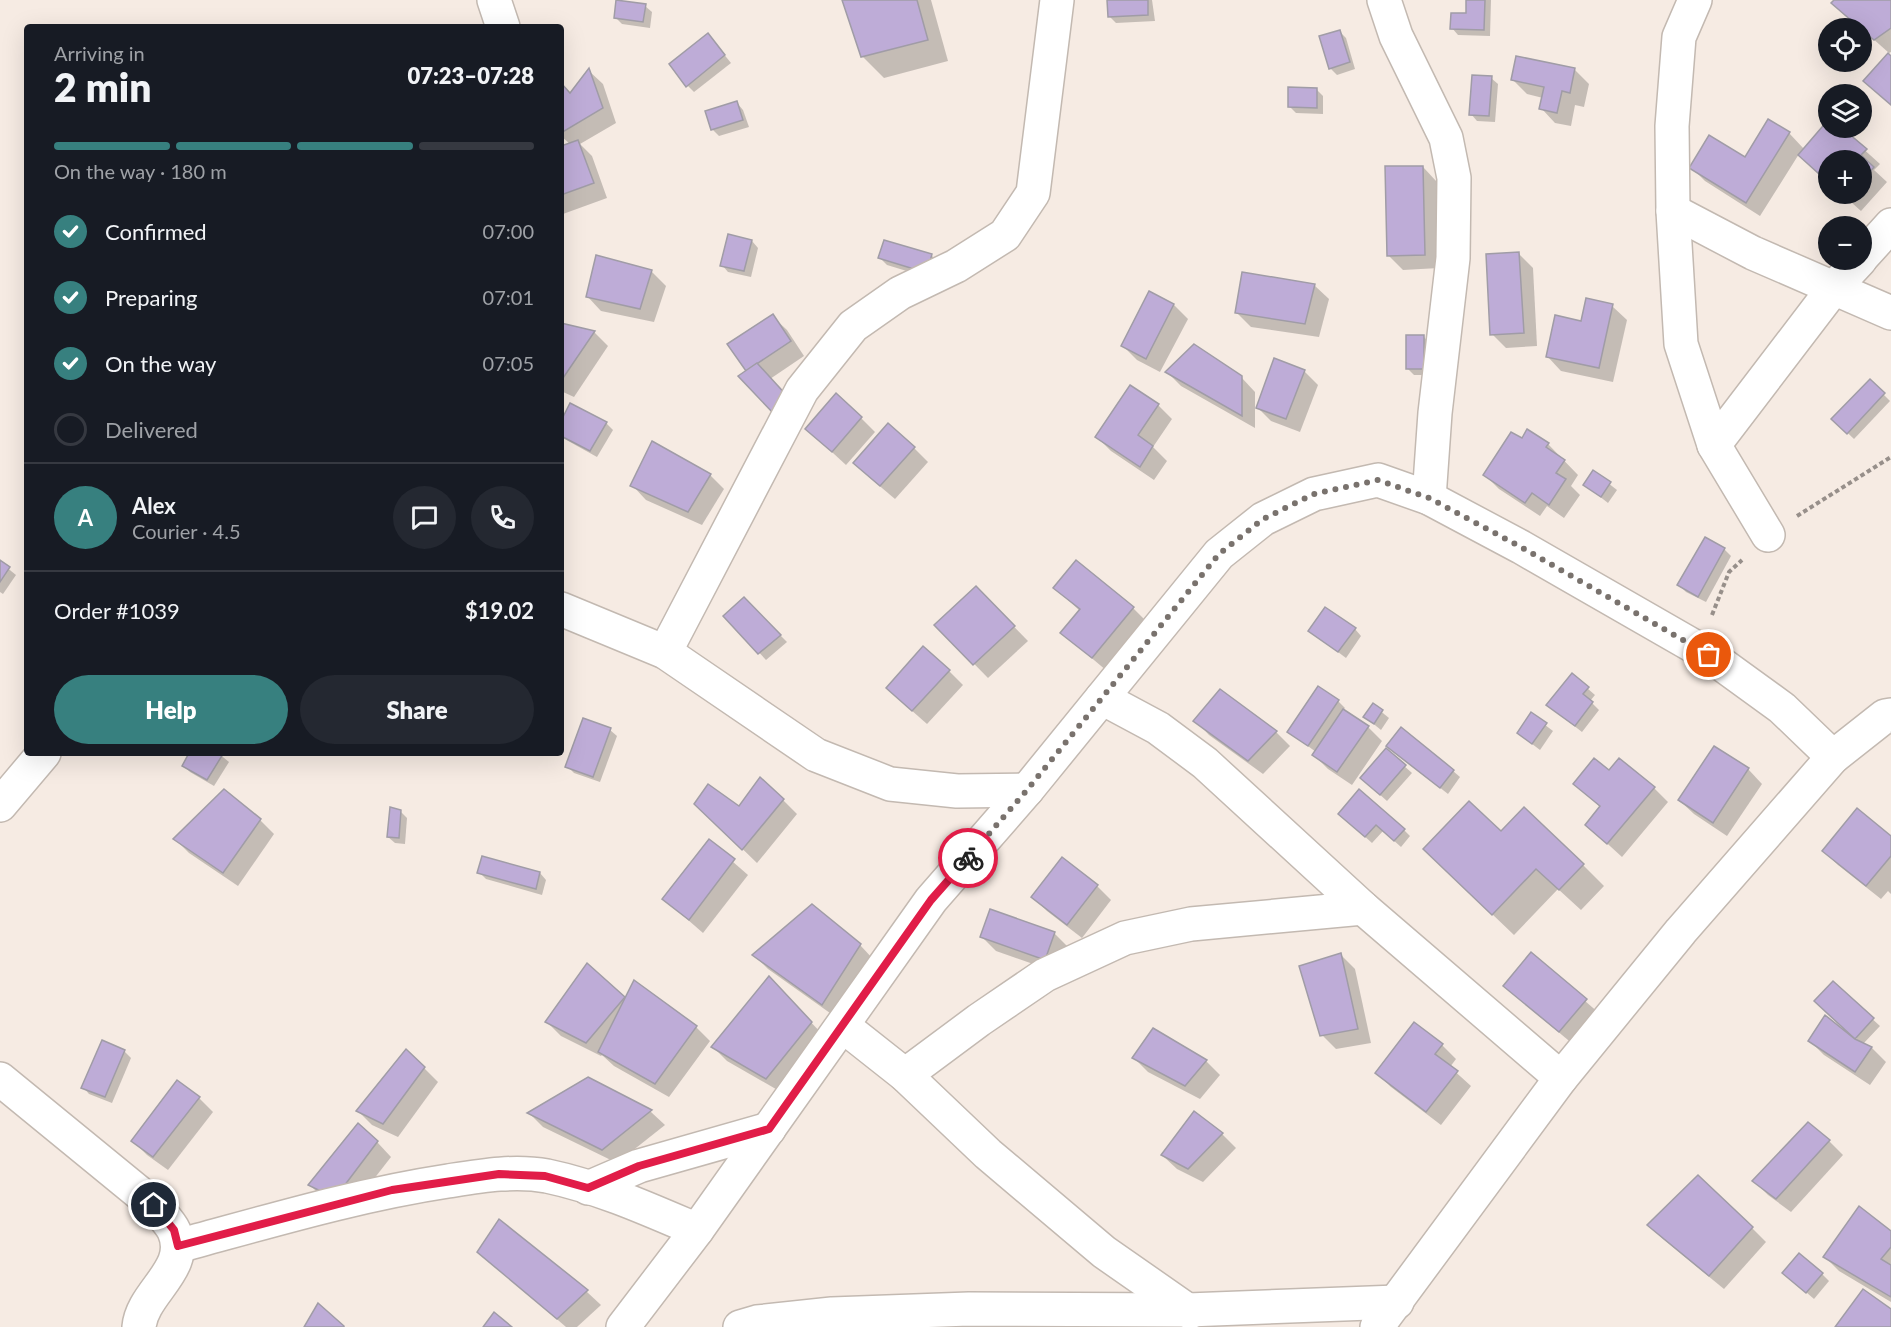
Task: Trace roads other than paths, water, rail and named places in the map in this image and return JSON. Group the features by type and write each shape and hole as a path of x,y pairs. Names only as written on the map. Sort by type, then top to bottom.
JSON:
{"street":[{"path":"494,0 501,24"},
{"path":"665,652 802,390 853,326 900,293 956,266 1005,235 1033,193 1058,0"},
{"path":"1384,0 1396,36 1446,138 1454,178 1453,258 1435,413 1429,498"},
{"path":"1695,0 1679,37 1672,126 1673,211 1681,344 1714,445 1767,535"},
{"path":"1673,211 1753,253 1891,313"},
{"path":"1872,246 1891,225"},
{"path":"1714,445 1833,289 1850,270"},
{"path":"623,1327 697,1230 931,900 1027,790 1219,554 1263,519 1314,494 1378,480 1429,498 1521,547 1709,655 1782,708 1833,757"},
{"path":"564,610 665,652 816,755 890,784 957,791 1027,790"},
{"path":"1102,698 1158,728 1205,763 1363,908 1561,1078"},
{"path":"740,1327 757,1322 832,1314 969,1309 1034,1318 1198,1319 1387,1315 1476,1190 1561,1078 1681,931 1833,757 1885,716 1891,715"},
{"path":"0,805 41,756"},
{"path":"905,1075 1045,975 1125,938 1191,924 1363,908"},
{"path":"843,1026 905,1075 988,1154 1104,1252 1198,1319"},
{"path":"0,1079 154,1205 174,1230 178,1246 175,1264 151,1298 139,1320 139,1327"},
{"path":"588,1188 639,1166 769,1129"},
{"path":"178,1246 392,1190 499,1174 545,1176 588,1188 630,1202 697,1230"}]}
